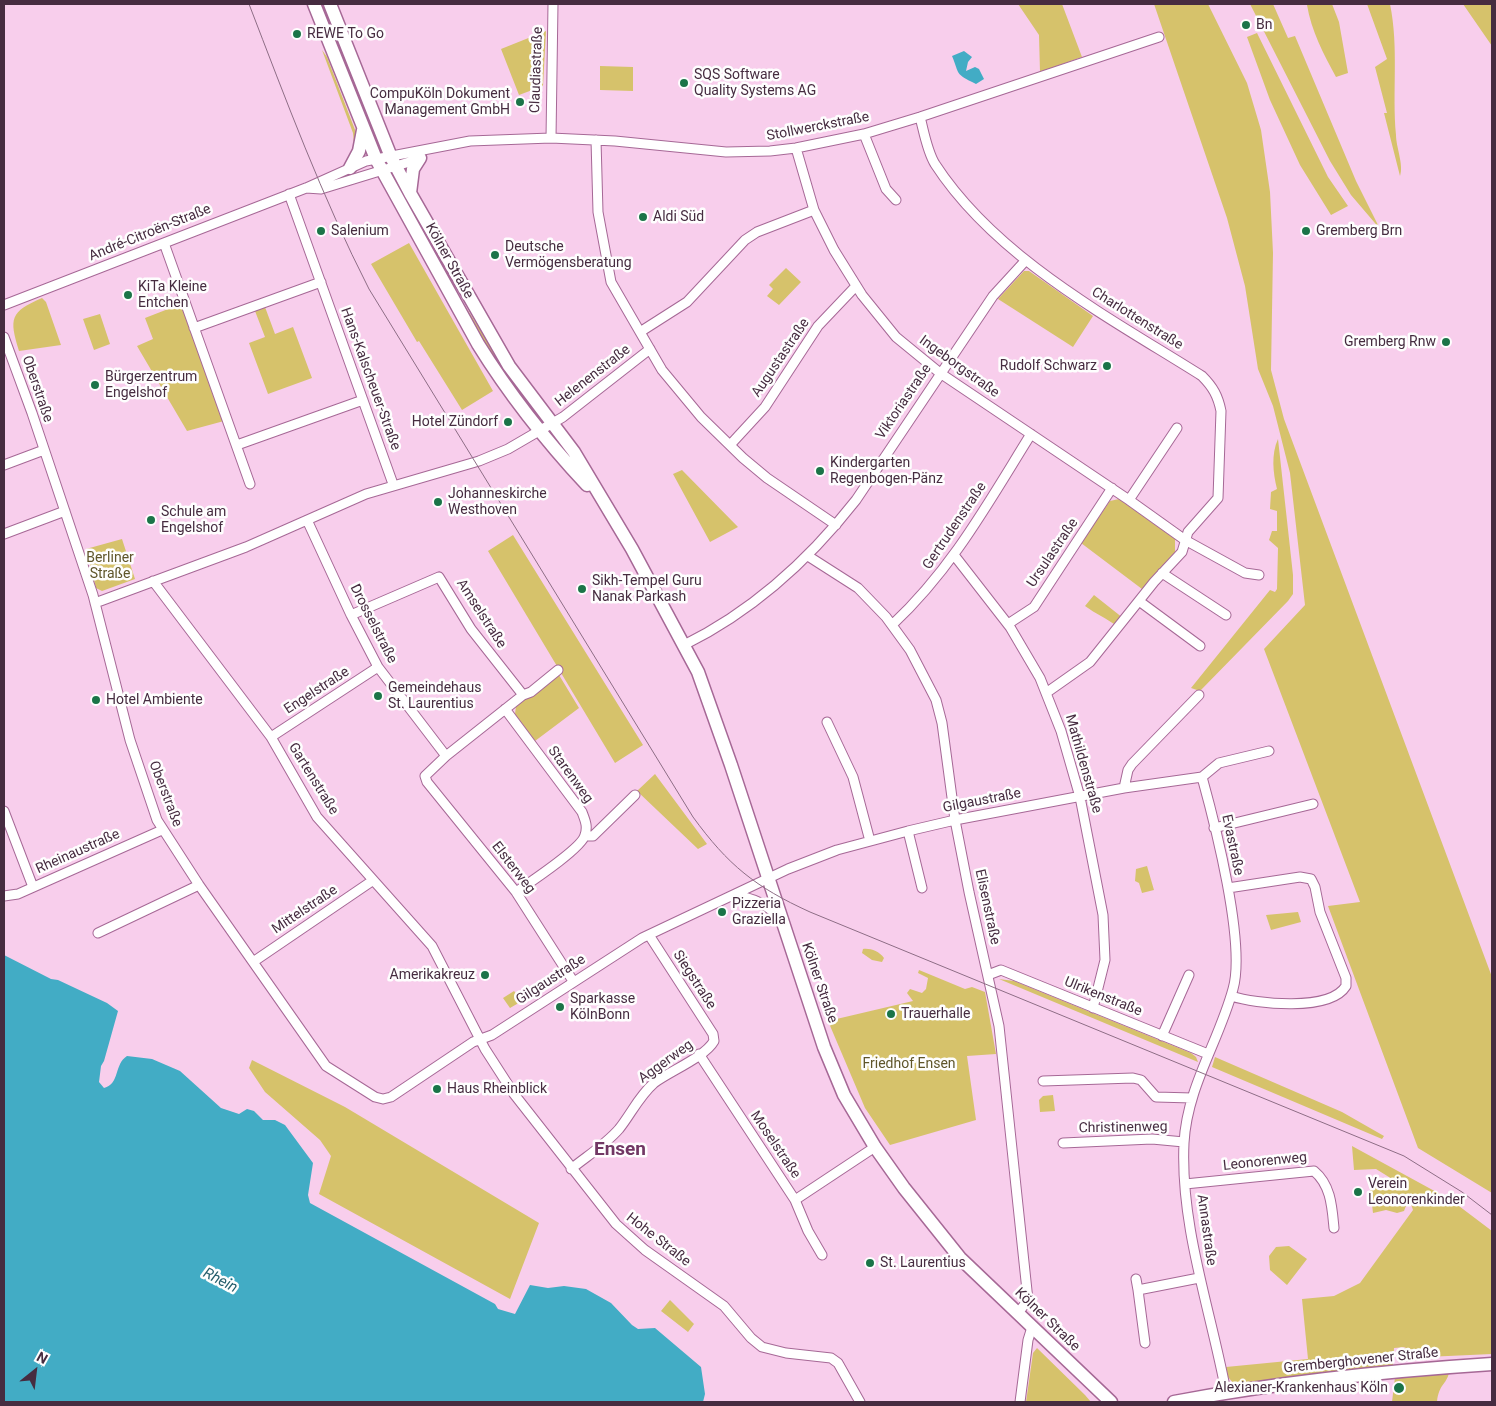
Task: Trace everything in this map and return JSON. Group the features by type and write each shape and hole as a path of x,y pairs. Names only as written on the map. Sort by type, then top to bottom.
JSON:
{"main road":[{"name":"Kölner Straße","path":"314,4 379,165 483,351 496,373 547,427 574,452 684,646 709,700 824,1047 844,1095 875,1147 935,1228 960,1258 1111,1402"},
{"name":"Kölner Straße","path":"330,4 394,162 509,366 547,427"},
{"path":"350,168 359,151 363,128"},
{"path":"410,193 412,173 420,158"},
{"name":"Gremberghovener Straße","path":"1174,1402 1226,1392 1398,1370 1492,1364"}],"street":[{"name":"Claudiastraße","path":"551,138 553,4"},
{"name":"Stollwerckstraße","path":"379,165 470,141 551,138 596,140 726,152 770,151 796,148 864,134 920,117 1159,37"},
{"name":"Charlottenstraße","path":"920,117 934,162 960,196 1026,260 1069,292 1202,376 1213,387 1221,411 1218,498 1188,532 1182,552 1162,573 1090,662 1046,693"},
{"path":"864,134 886,189 896,200"},
{"path":"596,140 598,212 611,282 650,349 682,395 730,445 767,478 836,525"},
{"name":"Stollwerckstraße","path":"379,165 420,158 438,148"},
{"name":"Ingeborgstraße","path":"796,148 814,210 834,250 856,286 896,337 940,373 1112,488 1185,540 1245,573 1259,575"},
{"name":"André-Citroën-Straße","path":"4,305 306,188 350,168 379,165"},
{"name":"André-Citroën-Straße","path":"306,188 321,189 379,165"},
{"name":"Hans-Kalscheuer-Straße","path":"289,194 393,484"},
{"path":"640,332 687,302 745,240 757,232 814,210"},
{"path":"164,243 250,484"},
{"name":"Viktoriastraße","path":"684,646 749,606 808,556 836,525 856,500 993,296 1026,260"},
{"path":"194,328 320,282"},
{"name":"Augustastraße","path":"730,445 765,407 818,326 856,286"},
{"name":"Oberstraße","path":"4,338 18,371 66,511 95,603 130,740 162,830 199,886 326,1066 375,1097 383,1099 391,1097"},
{"name":"Helenenstraße","path":"547,427 650,349"},
{"path":"237,446 363,400"},
{"path":"95,603 246,546 346,502 393,484 479,461 547,427"},
{"path":"1129,500 1177,428"},
{"name":"Gertrudenstraße","path":"892,624 932,585 954,555 1031,434"},
{"path":"4,465 44,450"},
{"name":"Ursulastraße","path":"1008,624 1034,607 1112,488"},
{"path":"4,534 66,511"},
{"name":"Drosselstraße","path":"307,520 351,615 378,667 446,756"},
{"name":"Mathildenstraße","path":"954,555 1008,624 1046,693 1061,731 1080,797 1103,915 1105,937 1102,975 1093,1008"},
{"name":"Elisenstraße","path":"808,556 858,588 892,624 910,650 936,700 942,723 956,820 999,1026 1028,1300 1018,1313"},
{"path":"1162,573 1226,614"},
{"name":"Amselstraße","path":"351,615 439,577 471,630 523,695"},
{"name":"Gartenstraße","path":"154,581 271,737 317,817 372,881 432,946 480,1039"},
{"path":"1139,601 1200,646"},
{"name":"Engelstraße","path":"271,737 378,667"},
{"path":"446,756 504,709 523,695 531,692 558,670"},
{"path":"1200,695 1132,764 1128,770 1124,788 1202,777 1219,763 1268,751"},
{"name":"Starenweg","path":"504,709 582,812 587,824 585,836"},
{"path":"827,722 853,777 870,841"},
{"name":"Elsterweg","path":"446,756 425,776 427,782 516,892 574,981"},
{"name":"Evastraße","path":"1201,1072 1231,996 1234,986 1236,960 1228,888 1202,777"},
{"name":"Gilgaustraße","path":"391,1097 473,1042 492,1035 649,935 768,879 837,850 908,831 1124,788"},
{"path":"516,892 577,847 585,836 593,836 635,795"},
{"path":"1214,828 1313,804"},
{"path":"4,811 33,887"},
{"name":"Rheinaustraße","path":"4,896 18,894 162,830"},
{"path":"908,831 922,888"},
{"path":"1228,888 1300,877 1310,879 1315,887 1319,909 1344,972 1346,986 1343,991 1328,998 1294,1004 1262,1004 1231,996"},
{"name":"Mittelstraße","path":"253,962 372,881"},
{"path":"98,933 199,886"},
{"path":"733,896 748,897 759,902 781,918"},
{"name":"Siegstraße","path":"649,935 713,1034 714,1041"},
{"name":"Ulrikenstraße","path":"988,975 1001,970 1208,1054"},
{"path":"1162,1036 1189,975"},
{"name":"Hohe Straße","path":"480,1039 514,1094 571,1169 616,1224 630,1238 722,1304 751,1338 762,1347 786,1354 831,1358 838,1363 860,1402"},
{"name":"Aggerweg","path":"571,1169 610,1138 626,1120 638,1100 654,1083 699,1054 714,1041"},
{"name":"Moselstraße","path":"699,1054 795,1200 808,1231 822,1255"},
{"name":"Annastraße","path":"1201,1072 1192,1098 1184,1142 1185,1184 1199,1278 1215,1335 1226,1392"},
{"path":"1043,1081 1133,1078 1141,1080 1156,1097 1192,1098"},
{"name":"Christinenweg","path":"1063,1143 1152,1138 1184,1142"},
{"path":"795,1200 875,1147"},
{"name":"Leonorenweg","path":"1185,1184 1314,1171 1320,1175 1330,1192 1334,1228"},
{"path":"1138,1290 1199,1278"},
{"path":"1136,1279 1145,1343"},
{"path":"1020,1402 1028,1340 1032,1327"}],"green space":[{"path":"319,4 322,4 379,141 377,142"},
{"path":"1018,4 1062,4 1082,57 1040,72 1039,35"},
{"path":"1154,4 1208,4 1247,83 1261,130 1270,192 1273,253 1271,370 1284,419 1492,977 1492,1193 1418,1148 1328,906 1360,902 1264,649 1305,605 1290,473 1273,406 1258,369 1245,286 1227,218"},
{"path":"1250,4 1273,4 1288,38 1295,36 1356,181 1380,229 1351,195 1330,161"},
{"path":"1332,4 1339,22 1348,73 1336,77 1315,33 1307,5"},
{"path":"1367,4 1390,4 1395,53 1395,119 1396,140 1401,167 1400,176 1384,113 1387,113 1375,67 1387,59"},
{"path":"1463,4 1492,4 1492,46"},
{"path":"546,31 543,86 519,95 501,49"},
{"path":"1257,33 1328,177 1348,206 1331,215 1300,165 1270,100 1247,37"},
{"path":"322,50 327,57 357,135 354,145 353,133"},
{"path":"600,66 633,67 633,91 600,90"},
{"path":"409,243 493,391 462,410 419,341 417,342 371,264"},
{"path":"786,268 801,282 779,305 767,296 773,289 769,285"},
{"path":"1024,271 1029,271 1093,316 1073,347 998,299"},
{"path":"458,295 499,359 534,406 532,408 493,359"},
{"path":"42,298 46,302 61,345 19,351 13,323 15,317 18,312"},
{"path":"181,304 224,421 187,431 137,346 153,339 145,318"},
{"path":"265,307 275,334 293,327 312,378 268,394 249,343 265,337 255,311"},
{"path":"100,314 110,344 94,350 83,319"},
{"path":"1278,439 1293,575 1293,594 1200,691 1191,688 1270,590 1275,592 1277,589 1278,548 1269,540 1272,531 1277,531 1277,511 1270,509 1271,492 1277,489 1273,464 1274,451"},
{"path":"682,470 738,527 710,542 673,474"},
{"path":"1119,499 1175,539 1175,552 1142,589 1081,543 1110,501"},
{"path":"513,535 643,745 615,763 488,551"},
{"name":"Berliner Straße","path":"122,539 135,579 102,591 96,588 86,549"},
{"path":"1094,595 1123,618 1117,626 1085,606"},
{"path":"556,674 559,675 579,708 535,741 515,714 516,706"},
{"path":"655,774 707,844 698,849 637,791"},
{"path":"1147,866 1154,890 1142,893 1139,883 1135,881 1136,869"},
{"path":"1298,912 1301,922 1271,930 1266,915"},
{"path":"863,949 880,954 884,958 882,962 872,960 862,953"},
{"name":"Friedhof Ensen","path":"919,970 965,989 972,987 985,992 996,1054 967,1056 976,1120 890,1145 865,1108 828,1021 913,1001 907,993 910,989 922,993 926,989 928,978 918,973"},
{"path":"999,979 1014,981 1191,1053 1198,1062"},
{"path":"514,991 522,1001 510,1008 503,998"},
{"path":"1215,1057 1342,1112 1384,1136 1382,1139 1212,1067"},
{"path":"252,1060 345,1107 539,1223 510,1299 319,1194 331,1156 320,1140 265,1092 249,1068"},
{"path":"1053,1095 1055,1111 1040,1112 1039,1100 1043,1096"},
{"path":"1352,1146 1451,1200 1492,1231 1492,1354 1404,1358 1402,1349 1406,1347 1394,1348 1393,1366 1234,1384 1228,1377 1226,1367 1308,1359 1302,1299 1334,1296 1360,1283 1413,1210 1409,1198 1404,1211 1397,1213 1386,1210 1373,1213 1369,1180 1380,1184 1387,1190 1405,1189 1405,1187 1376,1169 1354,1170"},
{"path":"1289,1246 1307,1259 1287,1285 1270,1270 1269,1256 1276,1247"},
{"path":"670,1300 694,1324 688,1332 661,1311"},
{"path":"1037,1348 1091,1402 1026,1402 1033,1353"},
{"path":"1449,1373 1439,1392 1437,1402 1392,1402 1395,1377"}],"water":[{"path":"964,51 972,57 968,62 966,71 975,67 979,69 984,79 976,84 959,73 952,56"},
{"name":"Rhein","path":"4,955 51,979 58,980 107,1003 118,1011 101,1066 99,1082 104,1088 113,1082 120,1064 127,1056 152,1059 180,1071 221,1108 239,1114 247,1109 254,1111 263,1120 275,1120 285,1125 313,1163 308,1195 310,1203 495,1304 498,1309 515,1314 530,1285 548,1288 564,1286 586,1289 611,1303 638,1329 655,1328 701,1367 705,1394 703,1402 4,1402"}],"tram line":[{"path":"249,4 320,184 369,289 693,817 718,849 731,862 758,884 810,912 1404,1156 1462,1192 1492,1215"}],"place":[{"name":"Bn","path":"1246,25"},
{"name":"REWE To Go","path":"297,34"},
{"name":"SQS Software Quality Systems AG","path":"684,83"},
{"name":"CompuKöln Dokument Management GmbH","path":"520,102"},
{"name":"Aldi Süd","path":"643,217"},
{"name":"Salenium","path":"321,231"},
{"name":"Gremberg Brn","path":"1306,231"},
{"name":"Deutsche Vermögensberatung","path":"495,255"},
{"name":"KiTa Kleine Entchen","path":"128,295"},
{"name":"Gremberg Rnw","path":"1446,342"},
{"name":"Rudolf Schwarz","path":"1107,366"},
{"name":"Bürgerzentrum Engelshof","path":"95,385"},
{"name":"Hotel Zündorf","path":"508,422"},
{"name":"Kindergarten Regenbogen-Pänz","path":"820,471"},
{"name":"Johanneskirche Westhoven","path":"438,502"},
{"name":"Schule am Engelshof","path":"151,520"},
{"name":"Sikh-Tempel Guru Nanak Parkash","path":"582,589"},
{"name":"Gemeindehaus St. Laurentius","path":"378,696"},
{"name":"Hotel Ambiente","path":"96,700"},
{"name":"Pizzeria Graziella","path":"722,912"},
{"name":"Amerikakreuz","path":"485,975"},
{"name":"Sparkasse KölnBonn","path":"560,1007"},
{"name":"Trauerhalle","path":"891,1014"},
{"name":"Haus Rheinblick","path":"437,1089"},
{"name":"Verein Leonorenkinder","path":"1358,1192"},
{"name":"St. Laurentius","path":"870,1263"},
{"name":"Alexianer-Krankenhaus Köln","path":"1399,1388"}],"district":[{"name":"Ensen","path":"620,1150"}]}
